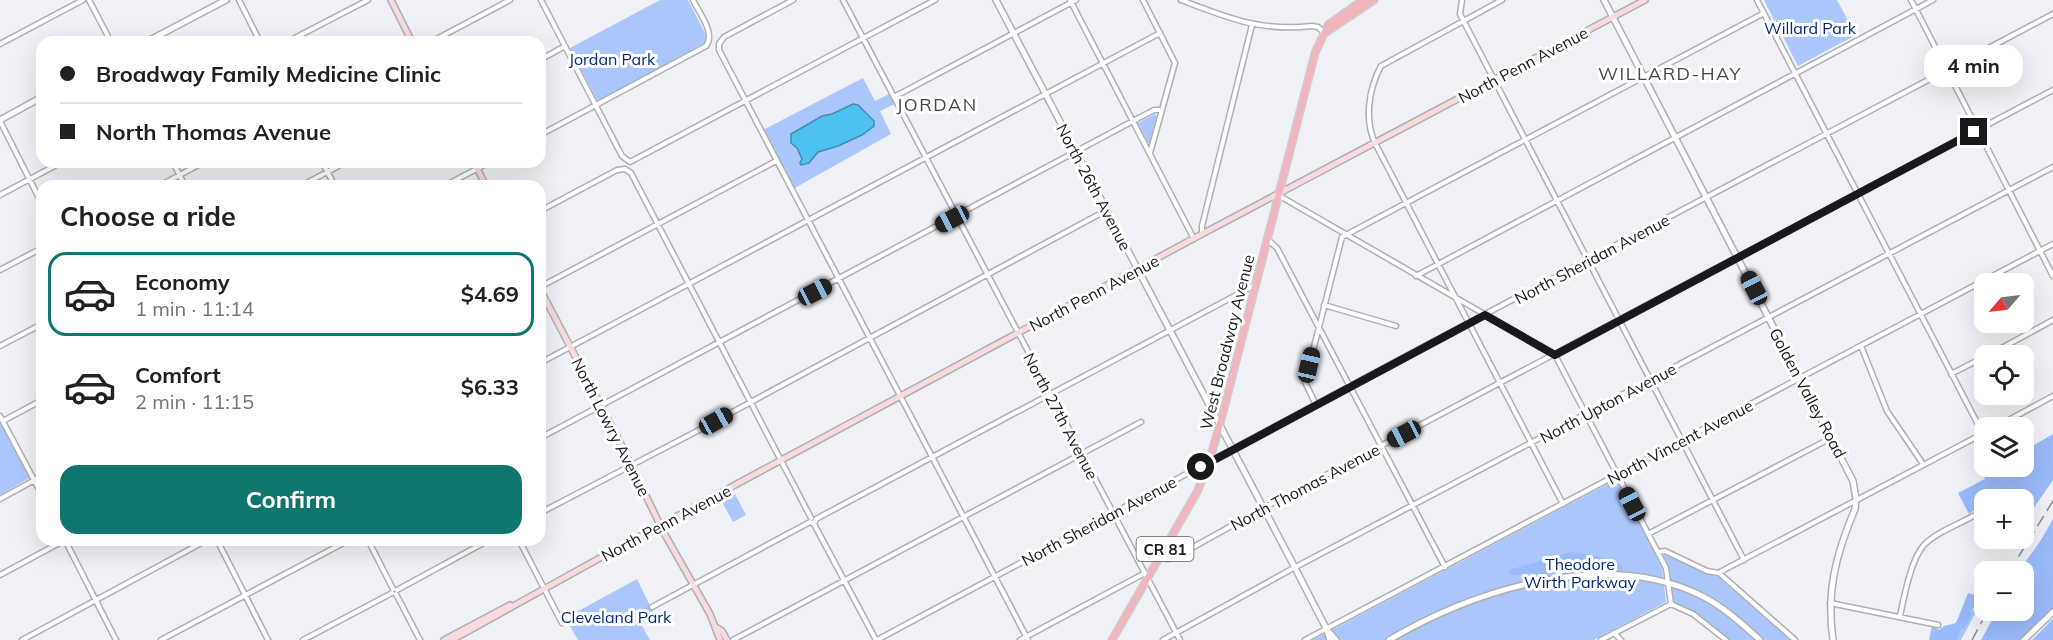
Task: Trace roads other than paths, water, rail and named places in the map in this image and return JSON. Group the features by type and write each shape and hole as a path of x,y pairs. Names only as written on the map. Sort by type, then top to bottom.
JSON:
{"main road":[{"path":"391,0 409,36"},
{"name":"West Broadway Avenue","path":"1112,640 1146,576 1160,558 1197,492 1209,463 1315,53 1328,25 1363,0"},
{"path":"1325,33 1374,0"},
{"name":"North Penn Avenue","path":"444,640 781,462 1202,234 1645,0"},
{"path":"477,169 483,180"},
{"name":"North Lowry Avenue","path":"546,300 661,525 717,628 720,640"},
{"name":"North Penn Avenue","path":"452,640 541,592 544,588"},
{"name":"North Lowry Avenue","path":"717,628 722,631 727,640"}],"street":[{"path":"0,44 83,0"},
{"path":"89,0 108,36"},
{"path":"157,36 226,0"},
{"path":"239,0 257,36"},
{"path":"299,36 368,0"},
{"path":"442,36 510,0"},
{"path":"541,0 622,156 628,161 636,160 935,0"},
{"path":"546,132 703,48 710,41 709,32 693,0"},
{"path":"793,0 724,37 718,44 720,53 1027,638"},
{"name":"North 27th Avenue","path":"843,0 1180,640"},
{"name":"North 26th Avenue","path":"996,0 1264,508 1330,640"},
{"path":"1143,0 1175,63 1150,153"},
{"path":"1181,0 1252,25 1278,28 1312,26 1318,27 1325,33"},
{"path":"1462,0 1460,14 1463,20 1744,560"},
{"path":"1502,0 1380,68 1369,114 1371,133 1563,504"},
{"name":"Golden Valley Road","path":"1604,0 1832,437 1853,481 1856,500"},
{"path":"1757,0 1975,417"},
{"path":"1911,0 2053,276"},
{"path":"1416,276 1933,0"},
{"path":"894,97 1072,1 1194,239"},
{"path":"1316,405 1305,382 1341,241 1346,235 1764,13"},
{"name":"North Sheridan Avenue","path":"876,640 2053,14"},
{"path":"1202,234 1202,226 1252,25"},
{"path":"546,360 1160,33"},
{"path":"546,57 565,46"},
{"name":"North Thomas Avenue","path":"1160,558 1173,557 2053,90"},
{"path":"36,100 0,120 36,192"},
{"path":"546,435 1133,121 1154,110 1162,110"},
{"path":"546,285 776,161"},
{"name":"North Upton Avenue","path":"1162,640 2053,167"},
{"path":"0,195 51,168"},
{"path":"176,168 182,180"},
{"path":"170,180 193,168"},
{"path":"325,168 332,180"},
{"path":"312,180 335,168"},
{"path":"456,180 477,169"},
{"path":"546,208 617,170 625,169 632,175 876,640"},
{"path":"1278,195 1555,355 1666,568 1671,604"},
{"path":"546,510 1107,210"},
{"path":"1267,239 1277,248 1445,567"},
{"name":"North Vincent Avenue","path":"1305,640 2053,244"},
{"path":"0,270 36,251"},
{"path":"651,607 1255,285"},
{"path":"1324,305 1396,326"},
{"path":"2006,345 2053,320"},
{"path":"0,346 36,327"},
{"path":"1861,346 1887,411 1923,464"},
{"path":"1951,374 1974,362"},
{"path":"2014,417 2053,396"},
{"path":"3,421 36,403"},
{"path":"0,416 36,484"},
{"path":"733,640 1141,422"},
{"path":"1648,534 1832,437"},
{"path":"1718,573 1974,438"},
{"path":"0,499 34,480"},
{"path":"1833,640 1830,603 1835,563 1856,500"},
{"path":"1900,616 1917,557 1924,545 1973,516"},
{"path":"0,575 54,546"},
{"path":"68,546 116,640"},
{"path":"22,640 196,546"},
{"path":"220,546 268,640"},
{"path":"161,640 338,546"},
{"path":"371,546 420,640"},
{"path":"303,640 478,546"},
{"path":"522,546 562,623"},
{"path":"1658,552 1665,551 1707,571 1718,573 1795,640"},
{"path":"1020,640 1146,576"},
{"path":"1389,640 1443,611 1477,598 1515,586 1576,577 1634,577 1667,583 1702,596 1718,605 1760,640"},
{"path":"1830,603 1938,625"},
{"path":"1601,640 1671,604"},
{"path":"1671,604 1693,614 1726,640"},
{"path":"2024,640 2053,612"},
{"name":"North 26th Avenue","path":"1327,630 1336,640"},
{"path":"1614,633 1622,640"}],"railway":[{"path":"2016,561 2053,501"},
{"path":"1972,640 1982,621"}],"district":[{"name":"WILLARD-HAY","path":"1670,73"},
{"name":"JORDAN","path":"937,104"}],"park label":[{"name":"Willard Park","path":"1810,28"},
{"name":"Jordan Park","path":"612,59"},
{"name":"Theodore Wirth Parkway","path":"1580,573"},
{"name":"Cleveland Park","path":"616,617"}]}
